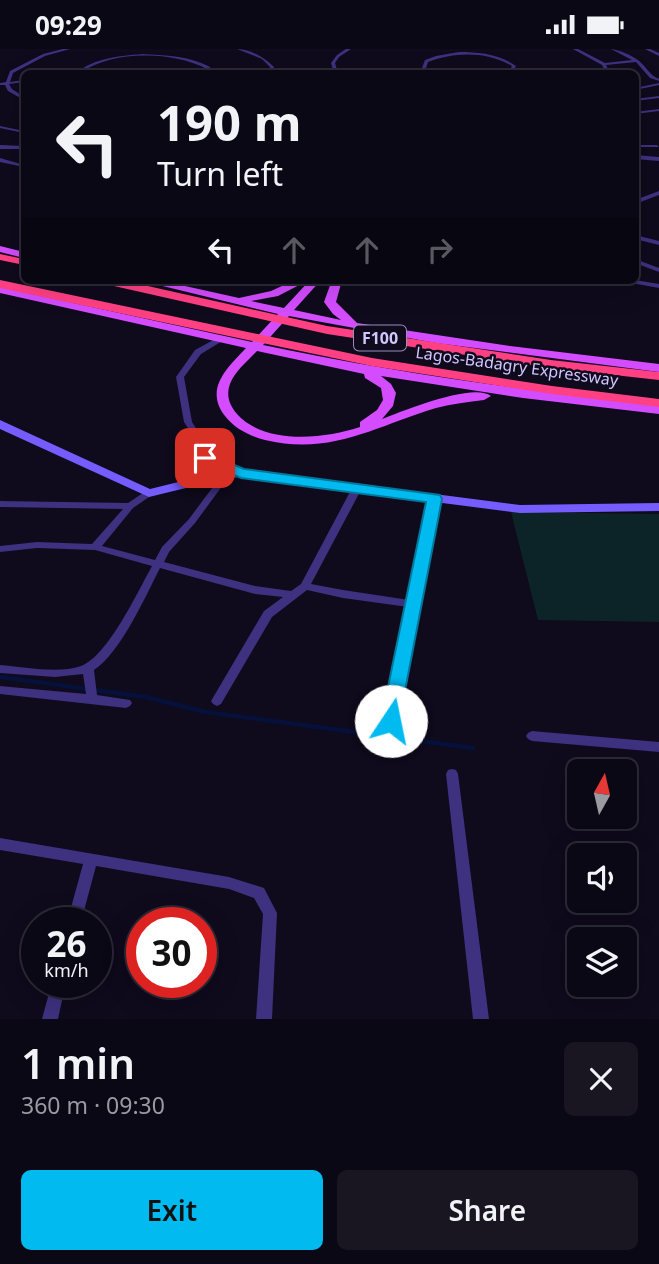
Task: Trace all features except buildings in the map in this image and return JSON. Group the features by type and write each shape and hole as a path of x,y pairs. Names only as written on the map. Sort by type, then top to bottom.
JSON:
{"highway":[{"path":"0,257 21,261"},
{"name":"Lagos-Badagry Expressway","path":"122,284 327,330 659,376"},
{"name":"Lagos-Badagry Expressway","path":"0,289 372,362 552,390 659,403"},
{"path":"608,362 629,373"}],"main road":[{"path":"0,249 21,254"},
{"name":"Lagos-Badagry Expressway","path":"159,284 224,300 362,327 511,350 659,367"},
{"path":"224,300 274,294 295,284"},
{"path":"312,284 235,367 224,383 221,399 237,422 279,439 324,441 360,434 441,402 462,397 523,394"},
{"path":"324,284 240,376 232,393 235,405 246,419 269,430 300,436 330,435 354,429 376,418 387,407 388,388 382,381 352,368"},
{"path":"335,284 330,296 333,307 343,317 362,327"},
{"name":"Lagos-Badagry Expressway","path":"0,289 352,368 523,394 659,410"},
{"path":"0,424 149,493 234,473 520,509 659,507"}],"street":[{"path":"8,85 11,72 28,61 68,49"},
{"path":"152,55 161,49"},
{"path":"179,57 176,54 180,49"},
{"path":"239,49 263,58 272,70"},
{"path":"335,70 333,63 349,49"},
{"path":"477,55 486,49"},
{"path":"490,57 500,49"},
{"path":"575,49 604,64 636,61"},
{"path":"613,49 636,61 650,77 659,82"},
{"path":"647,49 658,53"},
{"path":"82,70 99,62 152,55 202,62 209,70"},
{"path":"428,70 424,68 424,63 428,60 453,55 490,57 514,66 512,70"},
{"path":"604,64 607,70"},
{"path":"639,88 659,82"},
{"path":"0,86 21,83"},
{"path":"8,85 21,96"},
{"path":"648,86 659,91"},
{"path":"639,100 659,97"},
{"path":"639,112 659,110"},
{"path":"0,127 21,131"},
{"path":"639,146 658,148"},
{"path":"0,147 21,148"},
{"path":"639,157 659,159"},
{"path":"0,160 21,165"},
{"path":"639,201 659,193"},
{"path":"639,198 659,203"},
{"path":"639,238 659,243"},
{"path":"639,262 659,270"},
{"path":"639,282 659,286"},
{"path":"91,696 89,675 159,566 166,550 234,473 205,458 199,439 188,422 180,377 198,352 220,340"},
{"path":"216,701 268,614 304,586 357,488"},
{"path":"95,547 130,506 149,493"},
{"path":"391,721 435,499"},
{"path":"0,504 130,506"},
{"path":"0,549 37,545 95,547 255,590 294,595"},
{"path":"304,586 415,604"},
{"path":"0,669 89,675"},
{"path":"0,690 91,696 126,703"},
{"path":"532,736 659,747"},
{"path":"452,774 481,1019"},
{"path":"0,844 90,862 229,883 260,893 270,913 264,1019"},
{"path":"79,907 90,862"},
{"path":"50,1019 55,998"}],"green space":[{"path":"511,512 659,514 659,622 538,620"}],"waterway":[{"path":"0,677 146,697 205,712 473,748"}],"route":[{"path":"205,458 241,473 435,499 391,721"}]}
